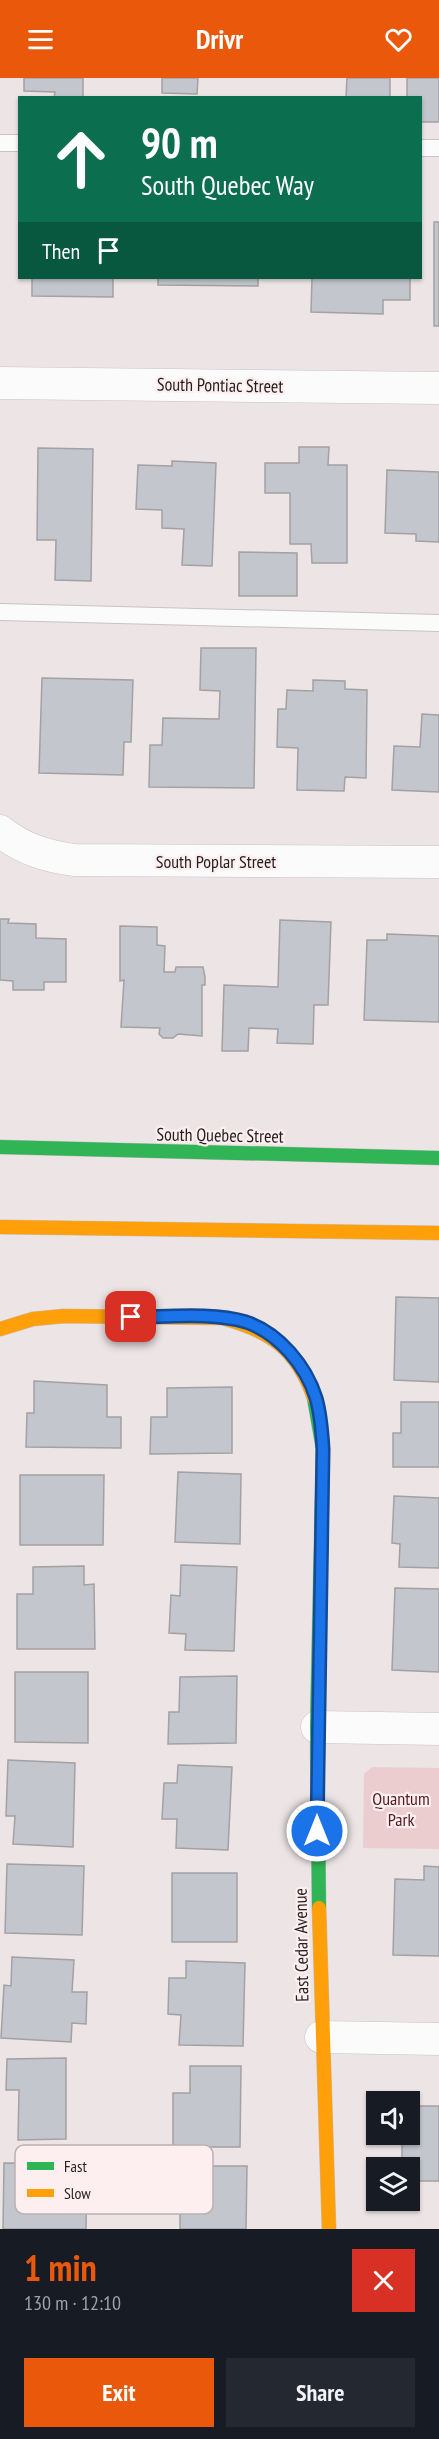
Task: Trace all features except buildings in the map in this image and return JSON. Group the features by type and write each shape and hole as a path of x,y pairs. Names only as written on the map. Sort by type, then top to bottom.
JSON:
{"street":[{"name":"South Pontiac Street","path":"0,382 439,388"},
{"name":"South Poplar Street","path":"0,831 29,850 48,857 74,860 439,862"},
{"name":"South Quebec Street","path":"0,1148 439,1158"},
{"path":"0,1227 439,1233"},
{"name":"East Cedar Avenue","path":"0,1329 33,1318 64,1316 222,1318 247,1322 270,1334 290,1352 305,1374 315,1397 321,1419 323,1449 317,1727 317,1852 321,2037 329,2229"},
{"path":"317,1727 439,1729"},
{"path":"321,2037 439,2039"}],"lane":[{"path":"0,142 18,143"},
{"path":"422,148 439,148"},
{"path":"0,612 439,623"}],"green space":[{"name":"Quantum Park","path":"372,1767 439,1768 439,1849 363,1848 364,1774"}],"traffic: fast":[{"path":"0,1147 439,1158"},
{"path":"314,1398 323,1449 317,1727 319,1908"}],"traffic: slow":[{"path":"0,1227 439,1233"},
{"path":"0,1329 33,1319 64,1316 222,1318 255,1329 280,1344 299,1367 314,1398"},
{"path":"319,1908 329,2229"}],"route":[{"path":"131,1317 222,1318 247,1322 270,1334 290,1352 305,1374 315,1397 321,1419 323,1449 317,1831"}]}
